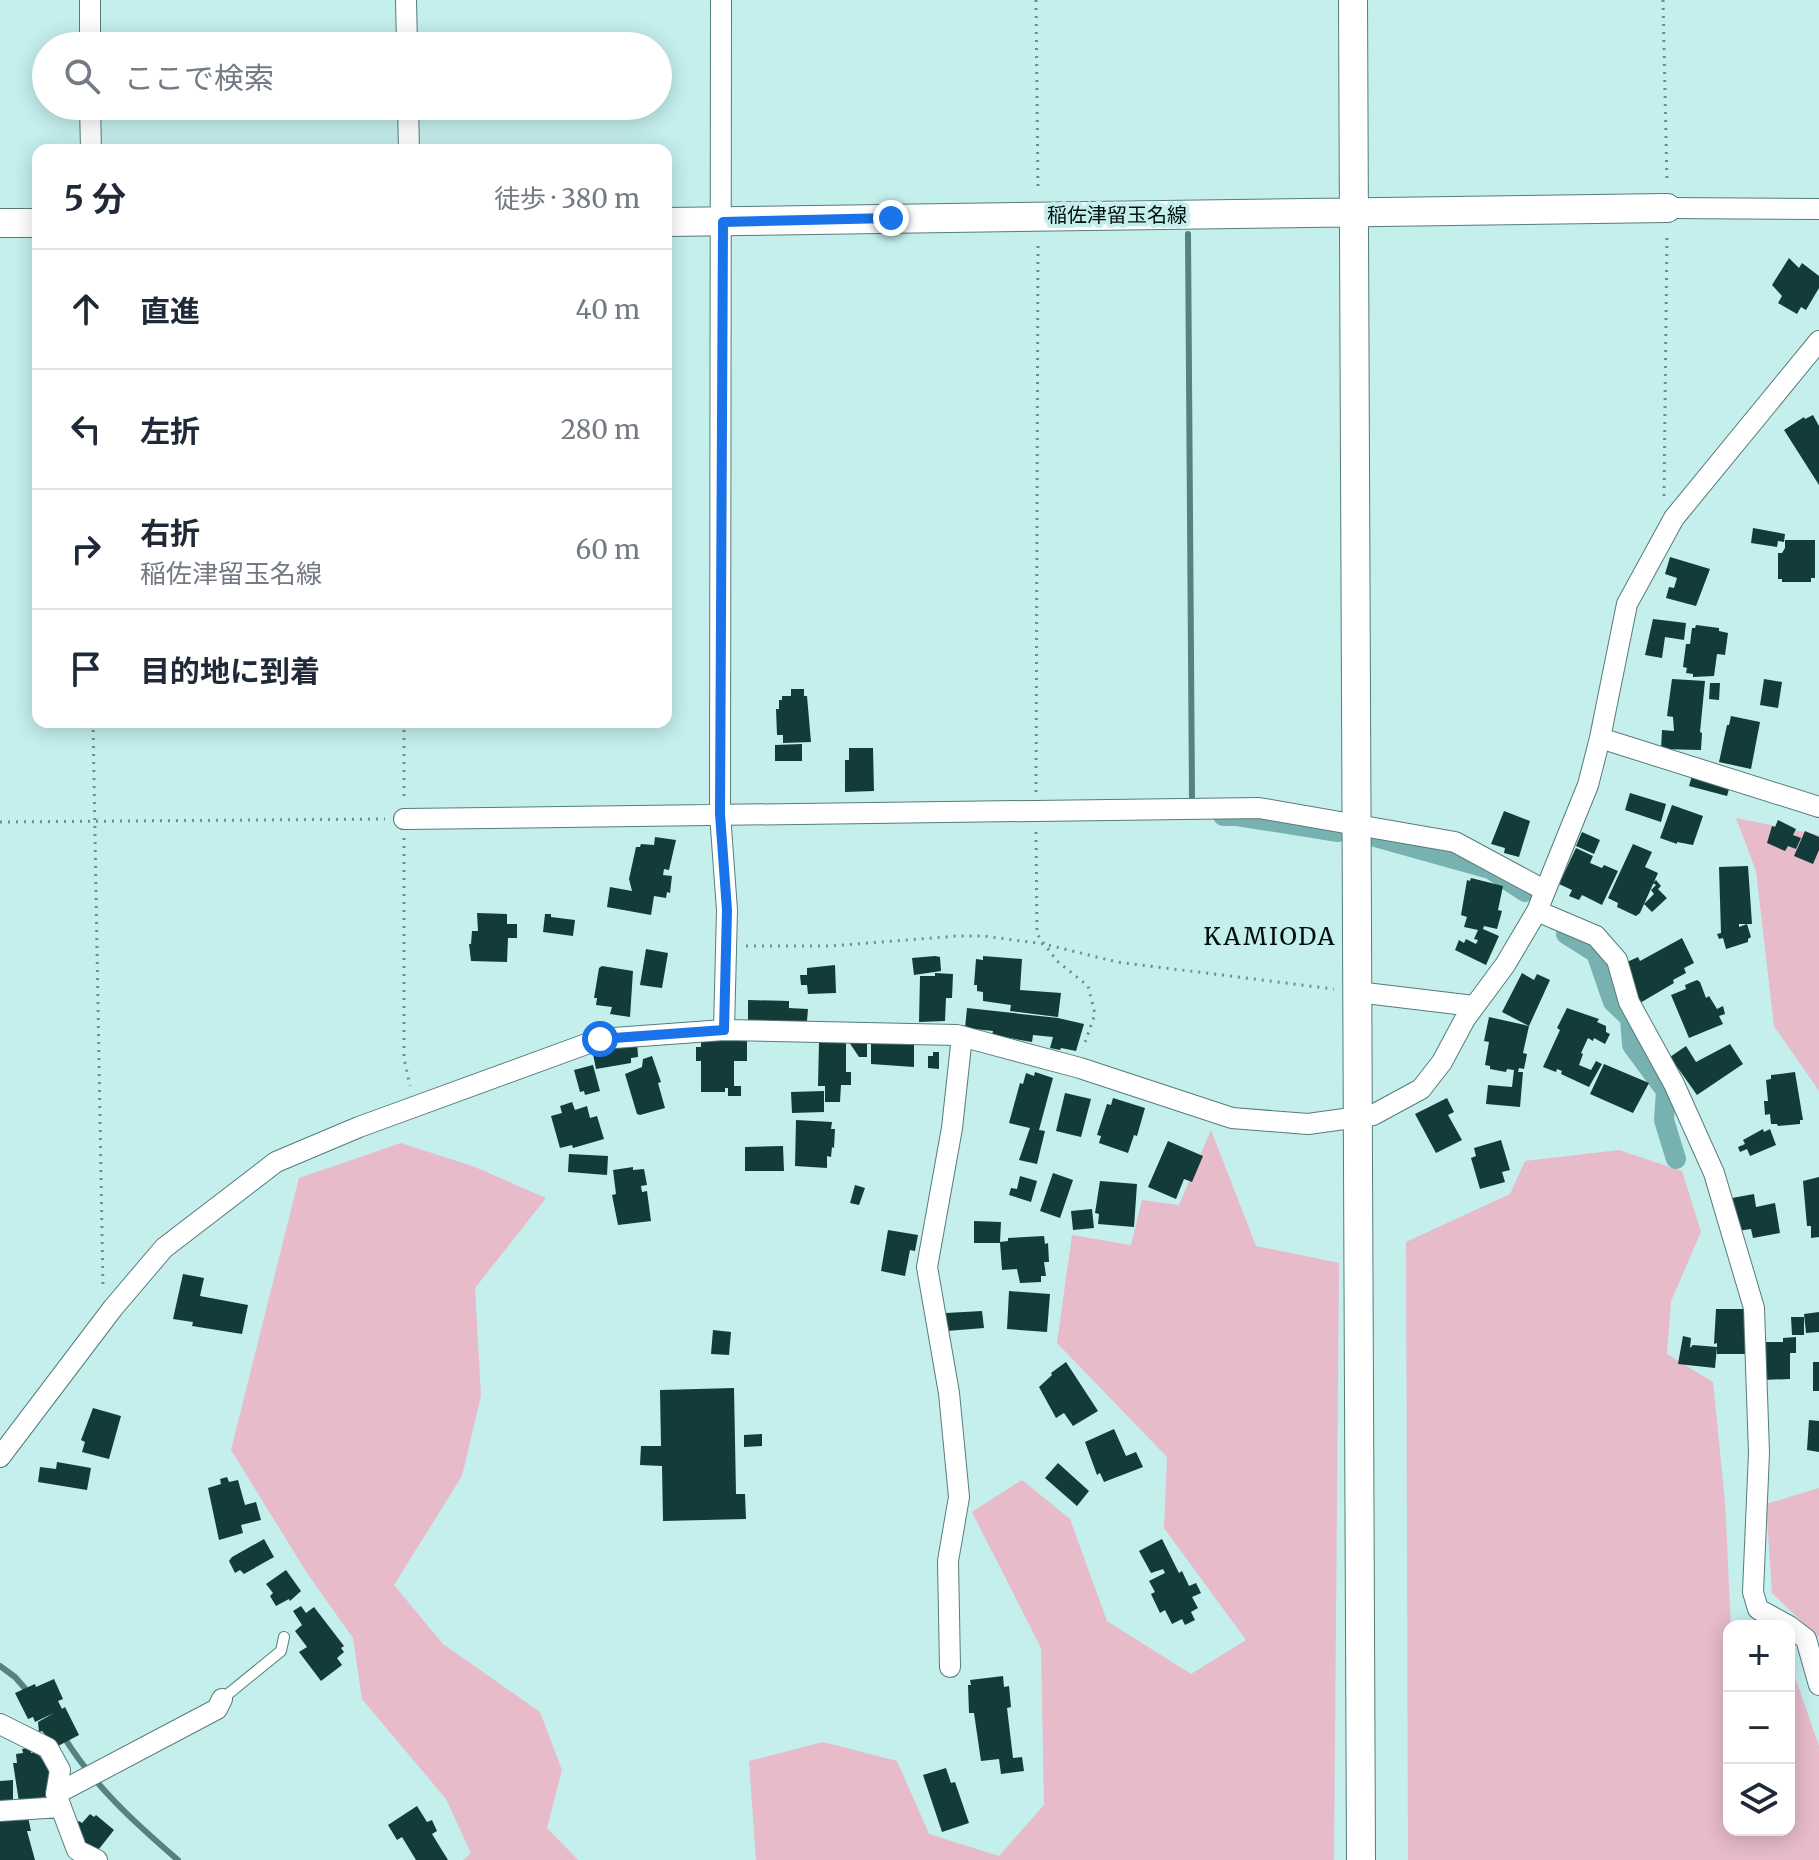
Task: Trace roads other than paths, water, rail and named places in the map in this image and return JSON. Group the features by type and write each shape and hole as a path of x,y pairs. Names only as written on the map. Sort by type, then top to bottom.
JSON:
{"street":[{"path":"90,0 90,32"},
{"path":"406,0 407,32"},
{"path":"721,0 720,814 727,910 724,1030"},
{"path":"1353,0 1361,1860"},
{"path":"90,120 91,144"},
{"path":"408,120 409,144"},
{"path":"1667,208 1819,209"},
{"name":"稲佐津留玉名線","path":"672,222 1667,208"},
{"path":"0,223 32,223"},
{"path":"0,1457 9,1435 164,1248 276,1162 414,1106 600,1039 724,1030 962,1036 1080,1068 1232,1118 1308,1124 1373,1115 1421,1089 1442,1062 1474,1006 1505,965 1537,911 1588,785 1627,604 1674,518 1819,341"},
{"path":"1600,738 1819,807"},
{"path":"404,819 1259,808 1455,842 1544,890"},
{"path":"1537,911 1596,936 1617,960 1629,1002 1674,1084 1714,1173 1754,1308 1759,1453 1753,1592 1758,1609 1778,1620"},
{"path":"1357,992 1474,1006"},
{"path":"950,1667 948,1561 959,1497 949,1393 927,1267 952,1128 962,1036"},
{"path":"1795,1631 1806,1639 1819,1685"},
{"path":"0,1811 58,1801 217,1709 222,1699"},
{"path":"0,1724 48,1748 60,1770 58,1801 72,1855 97,1860"}],"lane":[{"path":"222,1699 281,1651 284,1637"}],"waterway":[{"path":"1188,234 1192,797"},
{"path":"1223,816 1338,832"},
{"path":"1372,836 1490,869 1525,892"},
{"path":"1566,934 1596,953 1613,1002 1630,1018 1632,1045 1666,1091 1664,1120 1676,1159"},
{"path":"0,1666 30,1694"},
{"path":"64,1737 102,1788 178,1860"}],"district":[{"name":"KAMIODA","path":"1270,937"}]}
